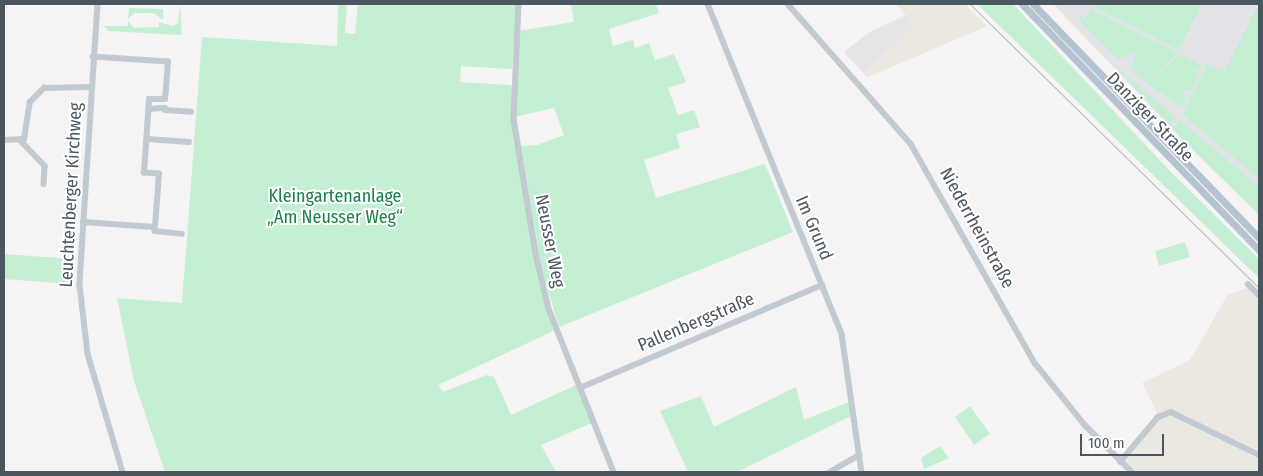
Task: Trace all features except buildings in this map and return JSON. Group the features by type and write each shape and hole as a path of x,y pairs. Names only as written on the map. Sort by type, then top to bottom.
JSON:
{"main road":[{"name":"Danziger Straße","path":"1022,4 1259,250"},
{"name":"Danziger Straße","path":"1033,4 1259,238"}],"street":[{"name":"Leuchtenberger Kirchweg","path":"98,4 79,270 88,354 123,472"},
{"name":"Neusser Weg","path":"518,4 514,120 532,234 549,309 582,387 614,472"},
{"name":"Im Grund","path":"708,4 842,334 862,472"},
{"name":"Niederrheinstraße","path":"788,4 911,144 1035,363 1120,462 1132,472"},
{"path":"94,57 168,62 165,110"},
{"path":"21,141 26,136 30,102 44,88 92,87"},
{"path":"165,99 149,99 144,173 159,174 155,231 182,234"},
{"path":"149,109 191,112"},
{"path":"147,138 189,142"},
{"path":"4,140 21,141 45,166 44,184"},
{"path":"83,222 155,227"},
{"path":"1248,284 1259,295"},
{"name":"Pallenbergstraße","path":"582,387 822,285"},
{"path":"1120,462 1158,417 1171,412 1259,455"},
{"path":"830,472 859,455"}],"shaded area":[{"path":"896,4 965,4 987,26 868,77 863,73 916,26"},
{"path":"1053,4 1259,4 1259,215 1180,137"},
{"path":"906,15 916,26 863,73 844,52 868,33"},
{"path":"1248,288 1259,300 1259,472 1136,472 1123,462 1157,413 1142,383 1190,360 1228,294"}],"green space":[{"path":"180,4 182,35 108,31 104,26 128,26 128,21 134,28 159,27 159,22 173,26 178,23"},
{"name":"Kleingartenanlage „Am Neusser Weg“","path":"338,4 347,4 345,33 355,34 358,4 517,4 512,69 461,66 460,82 511,85 553,331 438,385 443,392 487,375 494,377 511,415 578,384 594,422 541,445 556,472 165,472 134,381 117,298 182,303 202,37 337,46"},
{"path":"571,4 656,4 659,13 609,29 613,46 633,40 635,48 649,43 655,60 674,54 686,82 668,88 678,115 694,110 700,127 676,134 680,148 644,160 656,198 765,164 793,232 559,327 537,254 519,146 537,145 564,135 554,108 514,117 517,31 574,22"},
{"path":"977,4 1013,4 1169,170 1259,259 1259,278"},
{"path":"1089,4 1202,4 1178,50"},
{"path":"1259,4 1259,179 1182,114 1207,64 1224,72"},
{"path":"129,8 163,9 163,20 154,13 135,13 128,19"},
{"path":"1091,9 1178,53 1146,83 1130,68 1137,52 1118,59 1078,19 1080,15 1085,20"},
{"path":"1180,54 1203,66 1201,71 1195,68 1193,72 1199,75 1190,92 1185,89 1182,95 1187,98 1182,107 1147,84"},
{"path":"1113,64 1177,118 1168,123 1175,127 1179,120 1259,186 1259,215 1180,137"},
{"path":"1185,242 1190,257 1159,266 1155,251"},
{"path":"4,254 72,259 72,284 4,279"},
{"path":"796,387 804,420 851,401 853,415 737,472 688,472 660,411 701,396 714,427"},
{"path":"970,406 990,434 974,445 955,417"},
{"path":"940,446 949,458 924,469 921,458"}],"tram line":[{"path":"970,4 1259,288"}]}
